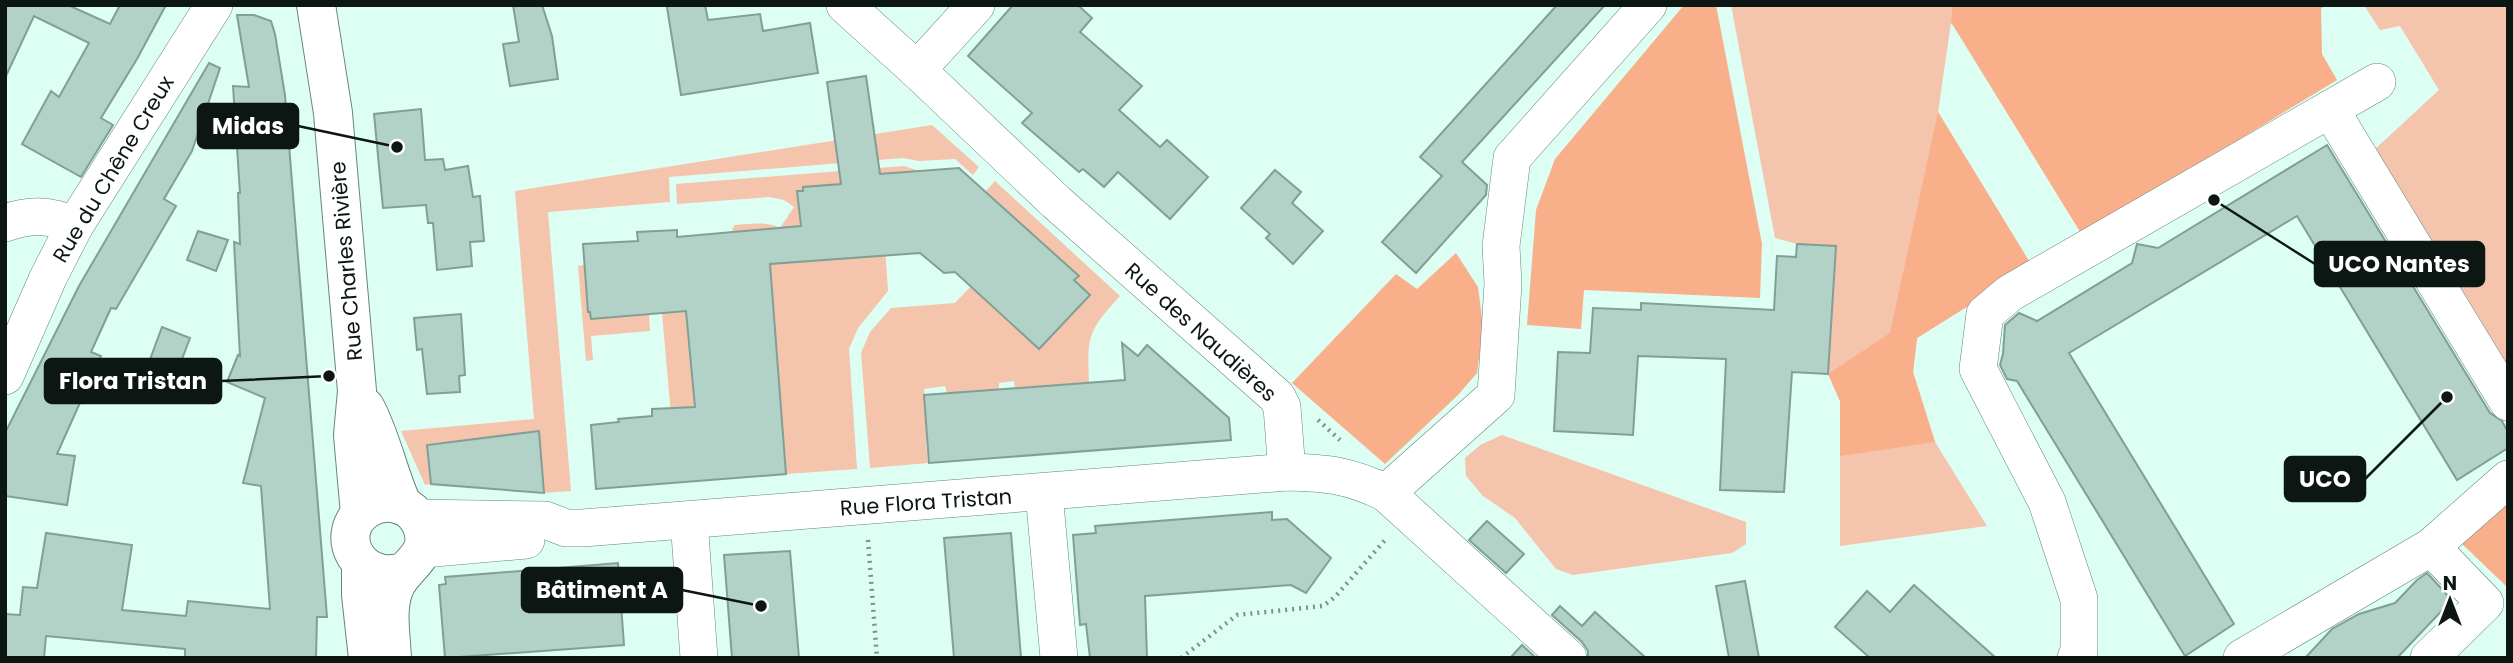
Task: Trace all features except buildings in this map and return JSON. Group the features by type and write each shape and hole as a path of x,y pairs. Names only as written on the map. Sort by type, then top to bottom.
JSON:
{"main road":[{"name":"Rue Charles Rivière","path":"316,5 333,113 357,391 354,435 360,514 354,524 351,545 361,564 368,658"},
{"name":"Rue Charles Rivière","path":"357,391 372,419 412,536"},
{"path":"360,514 380,503 392,502 412,536 394,588 390,613 392,658"},
{"path":"361,564 382,575 394,575 412,536"}],"street":[{"name":"Rue du Chêne Creux","path":"5,376 48,278 75,225 214,5"},
{"name":"Rue des Naudières","path":"845,5 1056,202 1277,397 1282,407 1287,472"},
{"path":"917,70 976,5"},
{"path":"1386,493 1496,395 1503,284 1501,246 1512,158 1648,5"},
{"path":"2076,658 2079,651 2078,599 2047,502 1978,369 1985,314 2010,293 2377,82"},
{"path":"2330,109 2508,402"},
{"path":"5,223 21,217 44,215 75,225"},
{"path":"1287,472 1323,473 1367,483 1386,493 1568,658"},
{"name":"Rue Flora Tristan","path":"412,536 551,538 566,528 1044,493 1287,472"},
{"path":"2242,658 2431,547 2508,479"},
{"path":"1044,493 1059,658"},
{"path":"689,520 699,658"},
{"path":"2429,658 2485,603 2431,547"}],"path":[{"path":"867,529 877,658"},
{"path":"1181,658 1237,615 1323,606 1335,597 1391,534"}],"shaded area":[{"path":"1684,5 1716,5 1762,244 1760,298 1584,290 1581,329 1527,325 1536,210 1555,159"},
{"path":"1731,5 2021,5 1962,39 1951,23 1938,112 2032,266 1917,338 1913,372 1935,442 1987,526 1840,546 1840,401 1828,374 1836,247 1797,244 1775,238"},
{"path":"1953,5 2325,5 2321,9 2322,54 2337,80 2082,235 1951,22"},
{"path":"2364,5 2508,5 2508,367 2373,151 2439,90 2400,26 2380,30"},
{"path":"1938,112 2032,266 1917,338 1913,372 1935,442 1840,456 1840,401 1828,374 1890,333"},
{"path":"932,125 979,167 973,175 955,159 919,161 903,158 669,177 670,202 548,212 571,491 544,493 538,432 427,445 431,484 425,485 401,431 534,419 515,191"},
{"path":"904,166 919,171 885,248 888,291 858,328 849,349 857,469 786,474 774,316 732,229 735,225 758,224 780,228 794,207 784,200 769,197 677,204 676,184"},
{"path":"995,181 1120,296 1101,318 1092,335 1088,354 1089,382 1015,388 1014,381 999,383 999,389 947,393 945,386 924,389 926,417 934,441 926,442 928,463 870,468 861,353 870,332 891,308 955,303 975,282 1044,344 1090,295 1074,280 1078,276 986,191"},
{"path":"1456,253 1478,287 1483,326 1477,373 1458,395 1385,464 1292,383 1396,274 1417,289"},
{"path":"584,265 588,311 649,314 650,331 591,336 593,360 586,361 578,266"},
{"path":"695,303 712,412 671,415 662,313 680,312"},
{"path":"1502,435 1746,522 1746,544 1732,553 1573,575 1556,569 1515,518 1483,496 1466,476 1465,458 1480,445"},
{"path":"2508,488 2508,584 2506,586 2456,538"}],"place":[{"name":"Midas","path":"397,147"},
{"name":"UCO Nantes","path":"2214,200"},
{"name":"Flora Tristan","path":"329,376"},
{"name":"UCO","path":"2447,397"},
{"name":"Bâtiment A","path":"761,606"}]}
